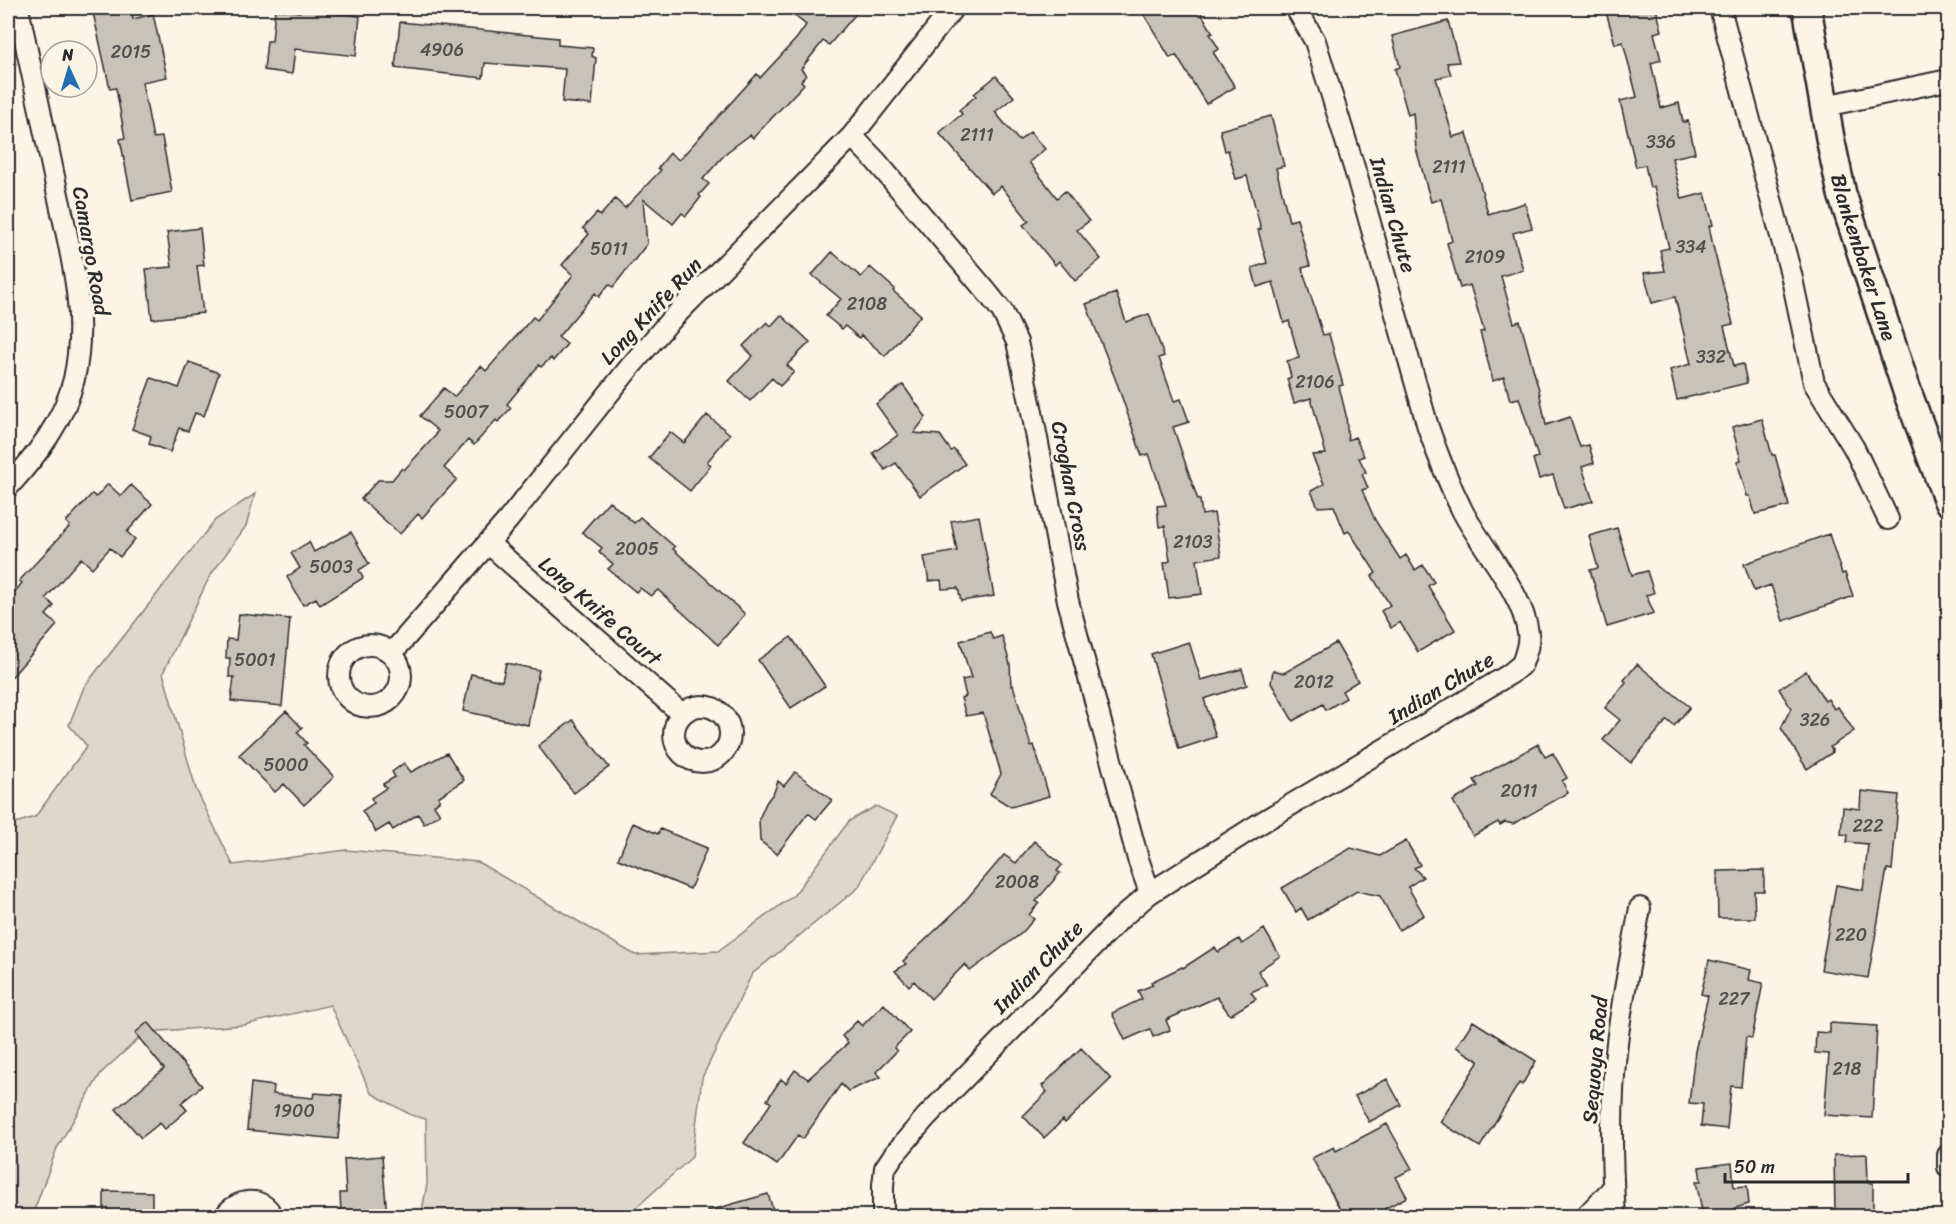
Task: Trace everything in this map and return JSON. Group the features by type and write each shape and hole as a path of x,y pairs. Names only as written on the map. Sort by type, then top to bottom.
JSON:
{"street":[{"name":"Camargo Road","path":"8,487 42,445 66,403 74,380 80,329 77,281 18,8"},
{"name":"Long Knife Run","path":"393,653 488,543 668,323 852,136 953,8"},
{"path":"1720,8 1791,274 1814,382 1854,448 1888,519"},
{"name":"Blankenbaker Lane","path":"1807,8 1842,194 1908,394 1948,501"},
{"name":"Indian Chute","path":"883,1216 882,1185 885,1168 893,1156 926,1118 1120,919 1150,893 1259,824 1510,674 1522,664 1527,650 1529,634 1522,611 1512,590 1463,511 1441,465 1315,41 1300,9"},
{"path":"1825,105 1948,80"},
{"name":"Croghan Cross","path":"852,136 876,161 986,291 1002,311 1017,342 1068,601 1134,848 1150,893"},
{"name":"Long Knife Court","path":"488,543 682,714"},
{"name":"Sequoya Road","path":"1615,1216 1612,1120 1617,1043 1640,908"},
{"path":"1948,1155 1948,1167"},
{"path":"1586,1216 1613,1188"},
{"path":"225,1216 230,1209 242,1202 256,1202 268,1209 272,1216"}],"shaded area":[{"path":"255,494 246,526 210,576 163,673 196,789 233,865 346,850 478,862 635,955 718,951 794,895 849,821 876,806 897,816 858,888 752,974 702,1078 692,1157 627,1216 421,1216 427,1184 426,1119 411,1115 371,1093 330,1005 244,1025 146,1032 101,1073 57,1148 32,1216 8,1216 8,825 35,817 87,746 69,725 84,687 215,520"}],"building":[{"path":"92,8 131,8 133,19 153,14 167,77 142,82 153,138 162,137 172,192 132,200 120,139 125,138 116,88 110,89"},
{"path":"785,8 861,8 829,45 823,41 801,69 806,75 801,81 804,84 753,138 750,135 727,152 703,179 709,184 686,216 682,213 673,224 643,199 647,244 613,287 609,284 599,297 595,293 558,337 567,344 553,361 551,358 541,367 539,365 507,404 511,408 498,422 496,420 474,445 468,440 444,468 457,479 422,518 418,514 400,534 361,499 378,480 392,480 402,468 404,470 436,435 438,431 420,416 444,388 454,397 481,366 486,371 533,317 537,320 573,275 562,265 589,234 583,228 597,213 600,216 615,199 625,208 661,170 658,168 670,153 679,160 757,74 760,78 797,38 806,25"},
{"path":"1140,8 1198,8 1213,33 1210,34 1219,49 1213,52 1235,87 1206,104 1176,55 1170,58"},
{"path":"1605,8 1656,8 1662,31 1654,33 1661,60 1651,63 1661,108 1679,103 1683,122 1688,121 1695,153 1672,158 1682,199 1705,193 1713,225 1709,226 1713,246 1733,324 1724,326 1734,366 1743,364 1747,383 1677,400 1670,370 1691,364 1675,297 1652,303 1644,273 1665,271 1660,250 1669,248 1654,186 1650,188 1645,165 1636,167 1620,101 1637,97 1623,42 1615,44"},
{"path":"275,9 300,12 300,9 360,16 356,56 295,49 292,74 264,70 267,41 272,41"},
{"path":"1448,21 1459,62 1447,63 1451,75 1436,78 1453,137 1467,133 1488,214 1525,203 1532,228 1513,233 1523,270 1501,276 1514,323 1520,321 1546,425 1570,417 1580,447 1589,445 1594,463 1582,467 1593,501 1564,509 1553,475 1539,479 1533,459 1538,457 1519,398 1510,400 1504,377 1493,381 1480,332 1484,331 1470,285 1460,288 1447,243 1452,241 1441,199 1431,202 1416,148 1413,113 1408,115 1395,69 1400,67 1392,36"},
{"path":"400,22 558,38 558,45 593,48 592,56 596,58 592,105 562,102 565,69 485,63 483,78 395,68"},
{"path":"996,76 1014,97 995,112 1019,141 1030,132 1045,149 1029,162 1057,198 1065,191 1089,221 1077,230 1101,259 1075,281 1059,261 1055,265 1023,225 1029,221 1001,186 992,193 939,133 962,114 959,110 976,96 974,94"},
{"path":"1271,116 1284,166 1276,168 1289,221 1297,219 1310,266 1302,268 1323,335 1329,334 1343,385 1339,386 1346,415 1348,440 1355,437 1364,456 1359,458 1366,472 1362,474 1368,488 1362,490 1375,520 1400,559 1406,555 1415,570 1423,565 1434,582 1428,586 1455,630 1418,652 1400,622 1391,628 1381,611 1390,605 1372,576 1376,573 1349,531 1345,533 1334,506 1318,507 1311,491 1324,484 1312,455 1326,454 1311,398 1294,403 1287,379 1291,377 1287,361 1299,358 1289,321 1284,323 1273,282 1257,287 1252,268 1267,263 1258,230 1261,229 1247,176 1236,179 1220,130"},
{"path":"200,228 204,265 197,266 203,313 152,319 146,269 172,267 167,232"},
{"path":"832,252 861,277 870,267 921,315 885,356 861,335 859,338 845,326 842,329 826,316 841,299 812,275"},
{"path":"1116,293 1126,322 1149,314 1164,356 1159,358 1174,401 1181,399 1189,422 1173,427 1198,500 1200,500 1202,515 1214,513 1221,556 1197,560 1202,594 1169,598 1164,563 1170,561 1165,526 1159,527 1157,506 1166,505 1149,454 1142,456 1086,304"},
{"path":"781,315 810,342 787,365 794,372 780,386 772,378 750,401 729,381 753,356 743,346 767,322 771,326"},
{"path":"189,362 219,373 204,416 195,413 188,431 179,428 170,452 149,444 151,436 132,429 151,378 179,388"},
{"path":"903,385 926,417 914,433 940,435 951,451 954,449 965,464 920,496 896,463 885,470 873,453 898,435 876,404"},
{"path":"707,415 730,434 707,462 711,465 690,491 649,458 670,432 684,443"},
{"path":"1762,419 1789,506 1755,514 1737,461 1741,460 1732,427"},
{"path":"108,484 121,496 131,485 152,504 127,532 135,539 120,557 110,548 92,568 81,558 46,598 54,606 46,615 57,625 8,681 8,600 22,583 19,581 70,526 66,522 92,494 96,497"},
{"path":"609,501 634,523 640,517 745,614 718,645 658,590 651,596 640,588 636,592 608,569 613,564 599,552 602,548 582,532"},
{"path":"979,516 994,596 961,601 958,588 942,589 941,580 929,581 924,557 957,551 951,521"},
{"path":"1617,528 1632,575 1647,571 1654,593 1646,595 1654,613 1607,627 1590,570 1598,568 1589,536"},
{"path":"351,532 369,564 359,570 363,578 320,605 316,598 303,605 287,577 300,568 291,553 309,542 314,552"},
{"path":"1829,534 1842,574 1845,573 1853,596 1783,621 1771,585 1754,591 1744,564"},
{"path":"239,614 290,619 282,706 231,701 234,677 229,677 230,658 226,658 227,639 236,640"},
{"path":"990,632 993,639 1002,636 1010,664 1011,686 1013,685 1031,746 1034,745 1049,796 1011,807 990,794 1001,774 983,713 966,716 961,698 966,696 962,680 971,678 960,641"},
{"path":"791,637 825,686 791,708 758,660"},
{"path":"1189,642 1201,680 1242,669 1247,685 1204,699 1216,737 1179,749 1151,654"},
{"path":"1336,643 1358,681 1342,691 1346,698 1326,710 1323,704 1293,721 1271,683 1273,670 1284,673"},
{"path":"506,663 539,670 528,725 463,711 471,674 502,681"},
{"path":"1637,664 1690,707 1674,726 1667,720 1631,763 1603,740 1620,720 1605,708"},
{"path":"1806,671 1825,701 1828,699 1834,709 1838,707 1854,731 1830,747 1833,752 1807,769 1781,728 1791,708 1779,689"},
{"path":"286,711 302,728 297,732 307,743 304,745 334,777 304,805 284,784 275,792 239,755"},
{"path":"573,720 609,767 574,793 538,746"},
{"path":"1538,744 1545,757 1553,753 1567,778 1562,781 1568,793 1513,824 1505,822 1500,825 1498,822 1473,836 1453,801 1478,786 1474,780"},
{"path":"447,753 464,780 438,797 440,800 434,805 440,814 424,824 418,814 393,830 389,824 376,832 362,811 374,803 371,798 386,788 383,784 395,777 392,772 404,763 411,772"},
{"path":"795,772 832,800 816,819 808,813 777,854 760,841 759,819 778,781 784,786"},
{"path":"1861,791 1899,795 1892,870 1887,869 1868,978 1821,970 1836,885 1863,890 1868,844 1847,842 1848,835 1841,834 1843,807 1860,809"},
{"path":"633,823 658,834 660,829 707,848 690,889 618,859"},
{"path":"1034,841 1062,865 1057,871 1060,873 1036,901 1039,903 1029,915 1034,919 1022,933 970,971 965,964 931,999 914,981 909,986 895,971 906,964 903,961 959,908 1004,855 1016,863"},
{"path":"1406,841 1420,865 1414,868 1423,877 1408,887 1424,915 1399,930 1380,896 1357,891 1308,920 1301,908 1296,912 1282,888 1351,848 1380,856"},
{"path":"1764,870 1764,891 1754,891 1755,918 1718,918 1717,871"},
{"path":"1264,929 1280,956 1258,971 1267,985 1251,992 1256,999 1230,1015 1217,997 1166,1020 1170,1030 1153,1037 1150,1029 1125,1040 1112,1013 1142,999 1138,991 1153,985 1151,982 1183,968 1215,947 1218,952 1239,939 1242,944"},
{"path":"1709,960 1751,970 1749,980 1763,983 1752,1038 1746,1037 1741,1087 1731,1086 1727,1129 1701,1126 1703,1104 1689,1103 1695,1051 1708,996 1701,994"},
{"path":"884,1004 910,1032 894,1048 897,1051 876,1072 881,1077 848,1091 841,1084 803,1139 798,1135 777,1165 744,1143 771,1103 767,1100 781,1079 786,1083 795,1070 808,1079 848,1043 842,1036 857,1021 862,1026"},
{"path":"1473,1021 1536,1061 1522,1085 1519,1083 1480,1147 1440,1122 1479,1061 1456,1047"},
{"path":"148,1022 202,1086 181,1103 187,1110 165,1129 160,1123 141,1138 116,1109 164,1069 135,1033"},
{"path":"1830,1023 1877,1026 1872,1118 1824,1115 1829,1054 1815,1053 1816,1032 1830,1033"},
{"path":"1081,1048 1111,1079 1065,1123 1063,1120 1044,1138 1023,1116 1047,1092 1042,1086"},
{"path":"1387,1079 1401,1105 1369,1122 1355,1096"},
{"path":"251,1083 274,1086 273,1094 313,1098 314,1093 342,1095 338,1139 247,1130"},
{"path":"1387,1124 1412,1169 1396,1177 1407,1197 1371,1216 1344,1216 1312,1158 1334,1147 1336,1151"},
{"path":"1867,1154 1868,1183 1873,1183 1873,1216 1835,1216 1834,1155"},
{"path":"382,1156 387,1216 341,1215 340,1193 346,1193 344,1159"},
{"path":"1732,1163 1734,1187 1747,1186 1749,1204 1735,1208 1736,1216 1703,1216 1696,1181 1701,1181 1699,1167"},
{"path":"104,1191 152,1192 152,1213 142,1213 142,1216 104,1216"},
{"path":"768,1194 775,1216 709,1216 708,1211"}]}
